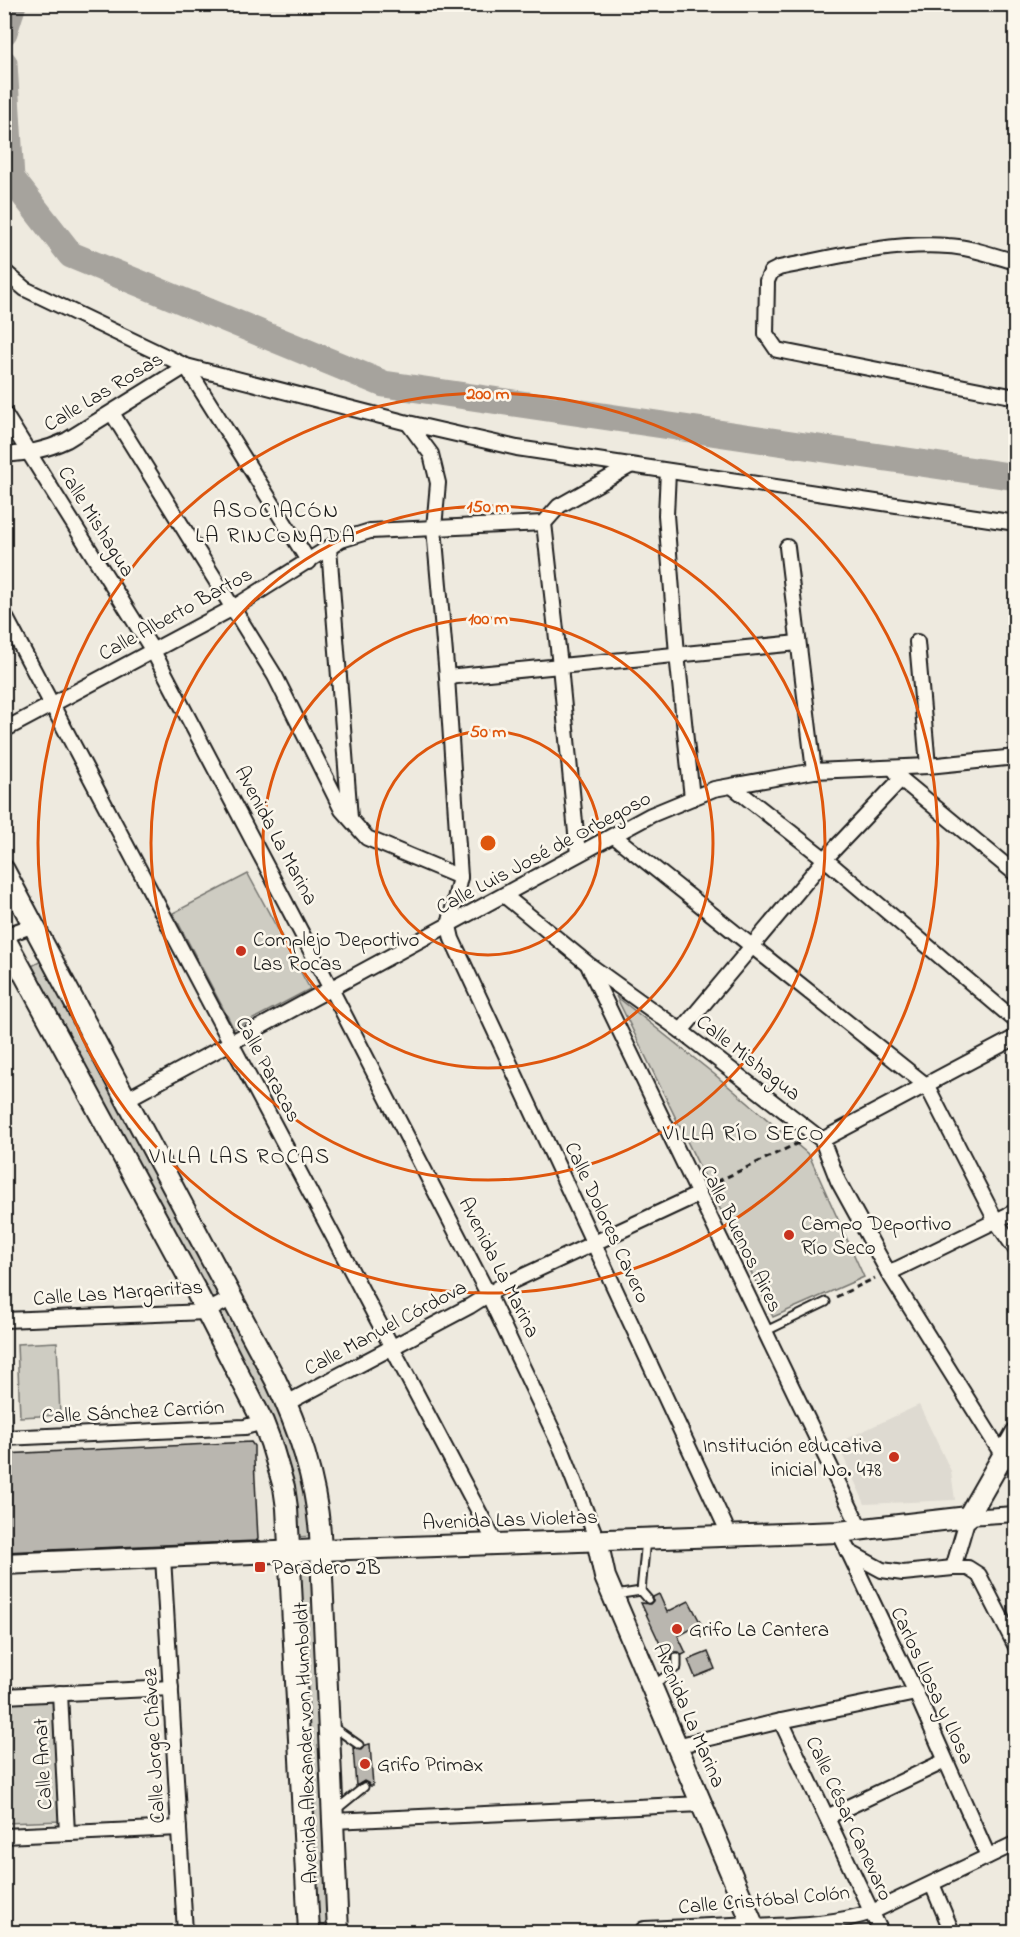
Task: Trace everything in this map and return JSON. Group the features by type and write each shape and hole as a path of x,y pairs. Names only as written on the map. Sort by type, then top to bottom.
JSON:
{"main road":[{"name":"Avenida Alexander von Humboldt","path":"4,870 232,1298 287,1403 300,1434 313,1481 321,1550 338,1932"},
{"name":"Avenida Alexander von Humboldt","path":"4,937 206,1312 263,1422 271,1443 284,1487 290,1551 309,1932"},
{"path":"968,1517 1016,1433"},
{"name":"Avenida Las Violetas","path":"4,1564 290,1551 838,1532 968,1517"},
{"name":"Avenida La Marina","path":"597,1540 605,1577 756,1931"},
{"name":"Calle Cristóbal Colón","path":"645,1932 756,1931"}],"street":[{"path":"1016,262 967,248 906,247 867,251 779,268 771,272 767,281 766,334 777,350 1016,397"},
{"path":"4,271 25,289 186,366 408,423 518,448 1016,523"},
{"path":"186,366 309,562"},
{"name":"Calle Las Rosas","path":"4,455 48,449 67,440 186,366"},
{"name":"Calle Mishagua","path":"4,413 153,651"},
{"path":"112,413 274,676 342,810 367,838 460,877"},
{"path":"408,423 431,454 438,483 434,528 447,677 460,877 449,926"},
{"path":"578,854 544,523 559,506 630,466"},
{"path":"668,471 666,516 692,798"},
{"name":"Calle Alberto Bartos","path":"4,730 234,608 341,540 370,531 544,523"},
{"path":"787,547 814,771"},
{"path":"329,548 350,819"},
{"name":"Calle Paracas","path":"4,614 496,1544"},
{"path":"917,642 928,766"},
{"path":"447,677 798,643"},
{"name":"Avenida La Marina","path":"153,651 488,1294 562,1450 597,1540"},
{"name":"Calle Luis José de Orbegoso","path":"127,1099 505,896 578,854 651,816 714,789 814,771 928,766 1016,757"},
{"path":"893,768 902,779 1016,873"},
{"path":"681,1031 825,859 902,779"},
{"path":"733,787 825,859 1016,1021"},
{"path":"614,836 927,1086 996,1221 1016,1250"},
{"name":"Calle Mishagua","path":"505,896 588,964 681,1031 822,1140"},
{"path":"4,937 34,925"},
{"name":"Calle Dolores Cavero","path":"449,926 452,939 730,1536"},
{"name":"Calle Buenos Aires","path":"588,964 861,1530"},
{"path":"1003,1456 888,1272 838,1181 822,1140 1016,1037"},
{"name":"Calle Manuel Córdova","path":"287,1403 393,1348 500,1287 698,1195"},
{"path":"888,1272 1016,1211"},
{"name":"Calle Las Margaritas","path":"4,1320 206,1312 232,1298"},
{"name":"Calle Sánchez Carrión","path":"4,1438 245,1427 263,1422"},
{"name":"Avenida Las Violetas","path":"968,1517 1016,1514"},
{"path":"953,1568 968,1517"},
{"name":"Carlos Llosa y Llosa","path":"838,1532 916,1693 988,1856"},
{"path":"847,1551 882,1570 903,1573 968,1568 979,1575 1016,1647"},
{"name":"Calle Jorge Chávez","path":"163,1557 185,1932"},
{"path":"4,1696 171,1688"},
{"name":"Calle Amat","path":"60,1693 67,1833"},
{"path":"676,1746 916,1693"},
{"name":"Calle César Canevaro","path":"782,1721 881,1932"},
{"path":"827,1817 945,1761"},
{"path":"333,1817 702,1804"},
{"path":"4,1836 179,1828"},
{"name":"Calle Cristóbal Colón","path":"756,1931 836,1922 872,1912 1016,1843"},
{"path":"932,1884 952,1932"}],"lane":[{"path":"764,1332 826,1302"},
{"path":"646,1539 641,1591 648,1599"},
{"path":"613,1595 641,1591"},
{"path":"651,1687 677,1667 677,1657"},
{"path":"329,1724 359,1745"},
{"path":"333,1817 364,1787"}],"path":[{"path":"698,1195 710,1185 796,1144 822,1140"},
{"path":"826,1302 888,1272"}],"shaded area":[{"name":"Complejo Deportivo Las Rocas","path":"248,874 310,989 234,1029 173,913"},
{"path":"43,960 281,1405 296,1445 315,1536 297,1537 293,1504 30,967"},
{"path":"616,996 714,1074 809,1155 864,1277 773,1317"},
{"path":"5,1330 12,1424 5,1424"},
{"path":"57,1342 60,1415 20,1417 17,1344"},
{"name":"Institución educativa inicial No. 478","path":"919,1405 951,1471 955,1500 865,1504 837,1443"},
{"path":"314,1566 331,1931 317,1931 300,1568"},
{"path":"55,1700 62,1821 5,1823 4,1703"}],"building":[{"path":"251,1442 254,1446 258,1539 256,1541 4,1552 4,1454"},
{"path":"659,1594 667,1612 689,1601 701,1624 678,1636 686,1653 682,1655 675,1652 668,1661 641,1603 650,1604 653,1597"},
{"path":"708,1652 715,1669 695,1677 688,1660"},
{"path":"370,1744 373,1786 364,1781 356,1786 353,1748 361,1750 365,1745"}],"waterway":[{"path":"4,32 13,4"},
{"path":"4,63 11,178 71,255 384,384 1016,477"}],"place":[{"name":"Complejo Deportivo Las Rocas","path":"241,951"},
{"name":"Campo Deportivo Río Seco","path":"789,1235"},
{"name":"Institución educativa inicial No. 478","path":"894,1457"},
{"name":"Paradero 2B","path":"260,1567"},
{"name":"Grifo La Cantera","path":"677,1629"},
{"name":"Grifo Primax","path":"365,1764"}],"district":[{"name":"ASOCIACÓN LA RINCONADA","path":"276,522"},
{"name":"VILLA RÍO SECO","path":"744,1132"},
{"name":"VILLA LAS ROCAS","path":"240,1155"}]}
